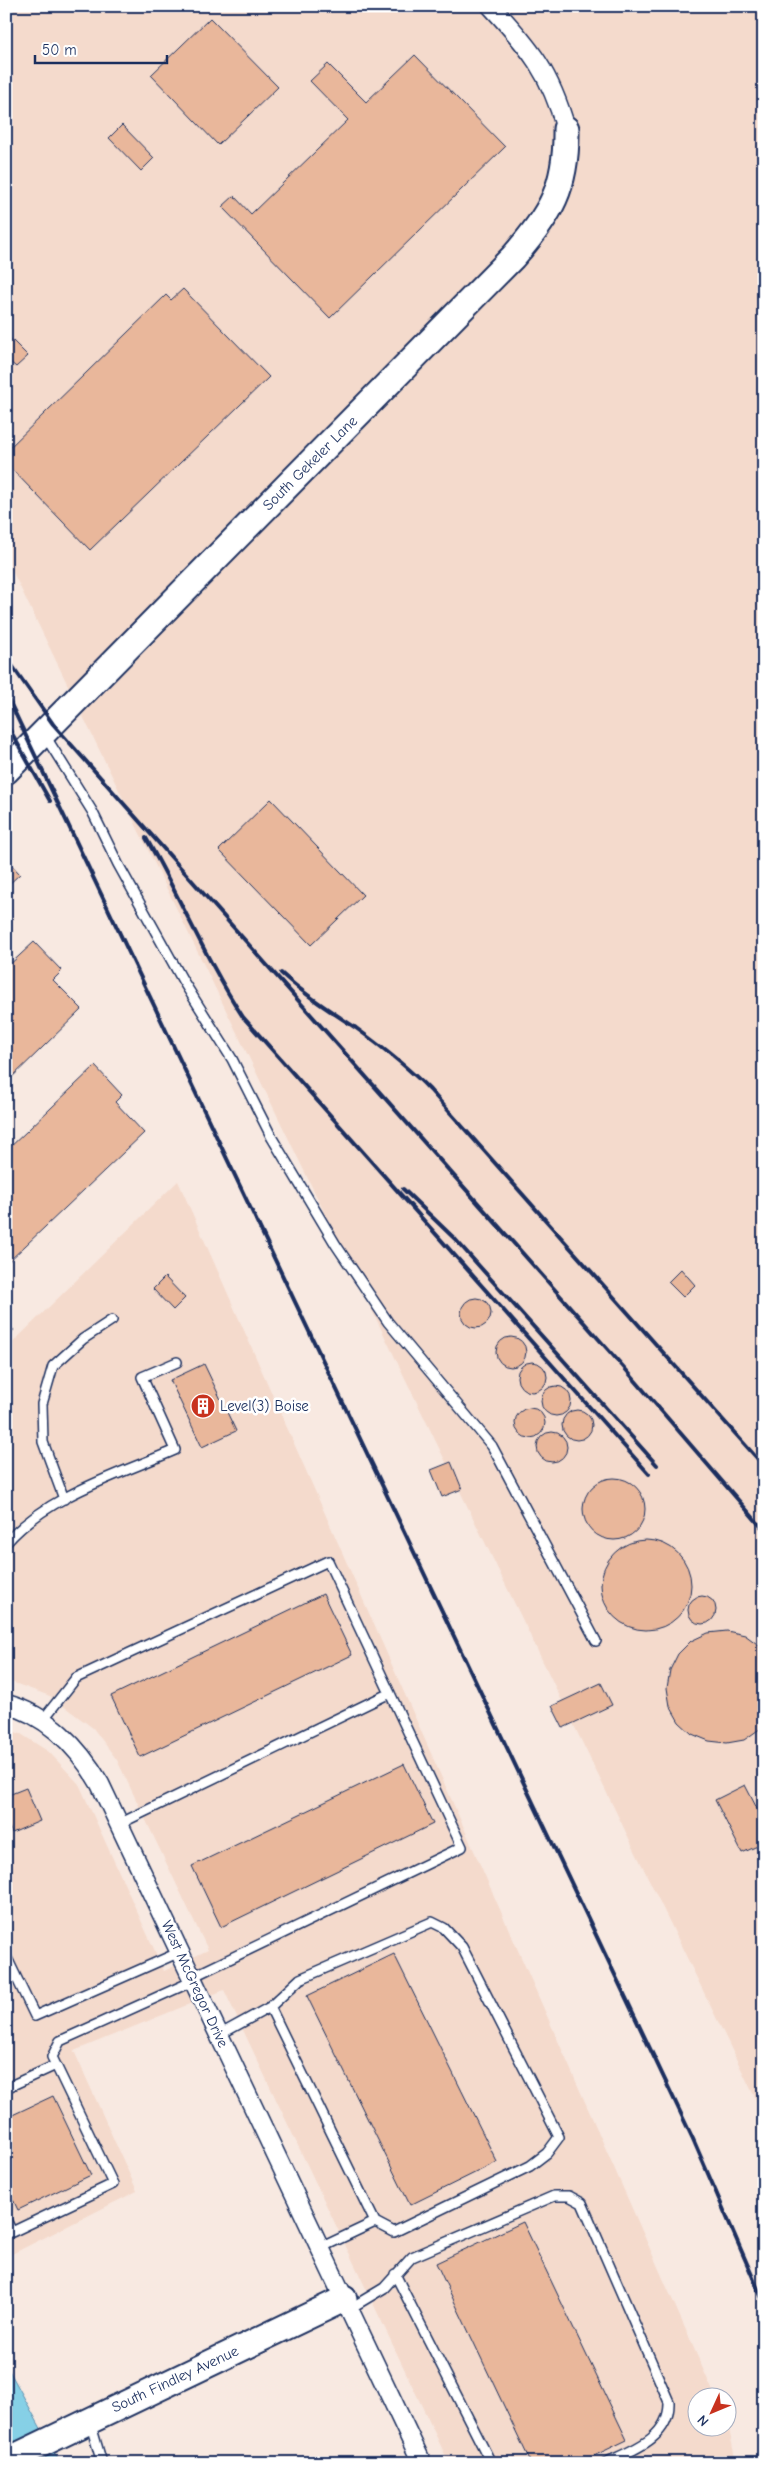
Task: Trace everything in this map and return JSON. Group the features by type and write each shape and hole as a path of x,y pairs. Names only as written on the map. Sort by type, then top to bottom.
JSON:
{"street":[{"path":"491,6 522,40 543,69 557,97 566,129"},
{"name":"South Gekeler Lane","path":"6,771 532,236 557,194 566,158 566,129"},
{"name":"West McGregor Drive","path":"6,1704 42,1721 73,1745 89,1764 422,2463"},
{"name":"South Findley Avenue","path":"6,2461 59,2434 347,2304"}],"lane":[{"path":"44,734 92,811 168,955 232,1060 272,1138 336,1245 388,1322 492,1446 596,1641"},
{"path":"64,1499 44,1442 42,1404 53,1366 83,1339 112,1320"},
{"path":"6,1543 19,1529 64,1499 175,1450 142,1377 177,1362"},
{"path":"6,2220 12,2232 113,2184 52,2057 60,2041 193,1979 462,1848 328,1561 76,1678 42,1721"},
{"path":"119,1824 390,1693"},
{"path":"219,2035 270,2007 300,1979 432,1922 444,1928 462,1947 560,2137 547,2153 530,2166 394,2232 375,2222 270,2007"},
{"path":"6,1956 35,2016 180,1952"},
{"path":"6,2088 56,2065"},
{"path":"347,2304 384,2288 412,2257 554,2196 569,2196 582,2203 669,2402 666,2423 652,2438 641,2446 605,2463"},
{"path":"320,2248 375,2222"},
{"path":"395,2274 491,2463"},
{"path":"90,2420 102,2463"}],"shaded area":[{"path":"6,6 764,6 764,2116 6,558"},
{"path":"178,1181 711,2386 688,2386 688,2436 730,2436 736,2463 449,2463 224,1990 74,2051 137,2191 6,2257 6,1729 21,1734 49,1752 79,1784 164,1971 208,1950 117,1760 93,1728 50,1696 6,1680 6,1349"}],"water":[{"path":"6,2364 11,2374 60,2463 6,2463"}],"building":[{"path":"210,18 278,87 218,145 151,75"},
{"path":"415,55 505,147 330,318 222,207 234,196 251,214 348,120 310,81 328,64 366,102"},
{"path":"122,125 154,158 141,171 109,138"},
{"path":"183,289 269,377 90,550 6,463 6,451 166,295 171,300"},
{"path":"6,334 28,356 16,367 9,361 6,364"},
{"path":"271,799 363,895 311,945 219,850"},
{"path":"6,859 20,874 6,887"},
{"path":"34,942 62,971 53,980 82,1009 6,1083 6,968"},
{"path":"95,1066 122,1095 115,1102 144,1133 6,1264 6,1151"},
{"path":"681,1269 695,1285 683,1297 668,1282"},
{"path":"165,1277 185,1298 173,1310 153,1289"},
{"path":"476,1298 486,1303 491,1313 486,1323 476,1328 466,1323 461,1313 466,1303"},
{"path":"6,1322 14,1330 6,1338"},
{"path":"511,1337 521,1342 526,1352 521,1362 511,1367 501,1362 496,1352 501,1342"},
{"path":"532,1362 542,1367 547,1377 542,1387 532,1392 522,1387 517,1377 522,1367"},
{"name":"Level(3) Boise","path":"204,1364 236,1431 202,1447 170,1380"},
{"path":"556,1386 566,1391 571,1401 566,1411 556,1416 546,1411 541,1401 546,1391"},
{"path":"530,1408 540,1413 545,1423 540,1433 530,1438 520,1433 515,1423 520,1413"},
{"path":"577,1410 587,1415 592,1425 587,1435 577,1440 567,1435 562,1425 567,1415"},
{"path":"552,1432 562,1437 567,1447 562,1457 552,1462 542,1457 537,1447 542,1437"},
{"path":"451,1462 462,1489 442,1497 431,1470"},
{"path":"614,1478 626,1480 636,1487 643,1497 645,1509 643,1521 636,1531 626,1538 614,1540 602,1538 592,1531 585,1521 583,1509 585,1497 592,1487 602,1480"},
{"path":"646,1540 663,1543 678,1553 688,1568 691,1585 688,1602 678,1617 663,1627 646,1630 629,1627 614,1617 604,1602 601,1585 604,1568 614,1553 629,1543"},
{"path":"323,1594 352,1655 140,1757 111,1696"},
{"path":"702,1596 712,1600 716,1610 712,1620 702,1624 692,1620 688,1610 692,1600"},
{"path":"727,1631 745,1635 764,1649 764,1726 744,1740 727,1743 709,1741 692,1734 679,1722 670,1706 667,1688 670,1670 678,1654 691,1641 708,1633"},
{"path":"601,1683 612,1705 563,1728 552,1706"},
{"path":"764,1749 764,1787 759,1776 758,1765"},
{"path":"404,1764 433,1824 221,1927 192,1866"},
{"path":"745,1785 764,1822 764,1843 742,1853 715,1800"},
{"path":"26,1788 40,1821 12,1833 6,1821 6,1796"},
{"path":"394,1954 497,2162 410,2205 307,1996"},
{"path":"53,2096 91,2175 18,2210 6,2185 6,2118"},
{"path":"523,2222 627,2440 579,2463 531,2463 436,2263"}],"railway":[{"path":"6,657 53,724 627,1371 764,1530"},
{"path":"6,694 693,2139 764,2303"},
{"path":"6,723 50,801"},
{"path":"146,838 205,951 243,1017 649,1474"},
{"path":"281,973 308,995 385,1050 430,1090 764,1466"},
{"path":"403,1189 455,1239 657,1465"}],"place":[{"name":"Level(3) Boise","path":"203,1406"}]}
